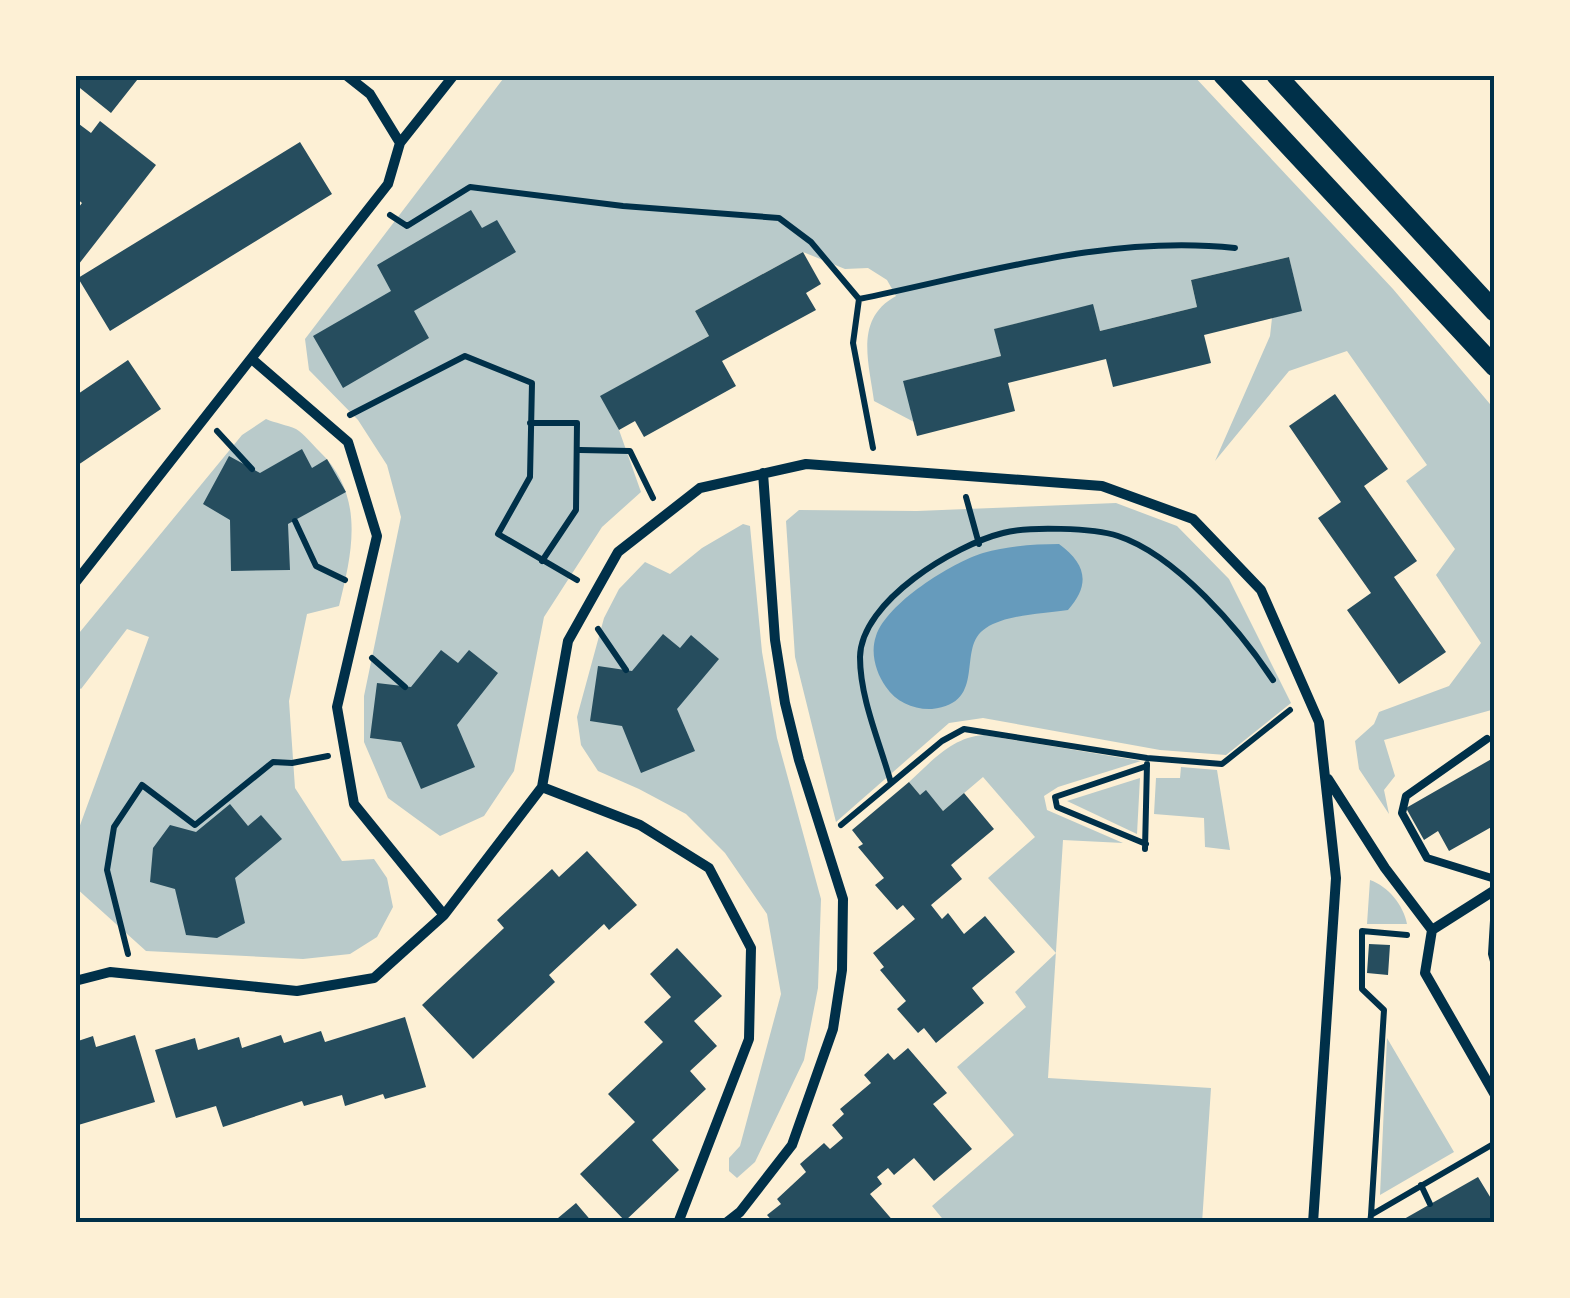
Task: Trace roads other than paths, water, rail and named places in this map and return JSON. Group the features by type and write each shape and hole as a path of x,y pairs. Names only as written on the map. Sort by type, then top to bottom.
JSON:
{"main road":[{"path":"1223,75 1495,367"},
{"path":"1276,75 1495,312"}],"street":[{"path":"346,75 370,94 400,143"},
{"path":"75,583 388,184 400,143 454,75"},
{"path":"252,360 348,442 377,536 337,707 354,804 444,914"},
{"path":"75,981 110,972 297,991 374,978 444,914 542,787 568,641 618,552 700,488 806,464 1102,486 1193,519 1261,590 1319,722 1336,878 1313,1223"},
{"path":"726,1223 740,1212 792,1145 833,1030 842,970 842,900 798,760 785,704 775,640 764,473"},
{"path":"1328,778 1385,868 1432,930"},
{"path":"542,787 640,825 710,868 751,948 749,1039 678,1223"},
{"path":"1495,890 1432,930 1424,973 1495,1095"}],"lane":[{"path":"1487,739 1406,796 1402,813 1428,858 1495,878"},
{"path":"1495,904 1495,965"}],"water":[{"path":"1059,544 1075,559 1082,575 1080,592 1068,610 1015,617 986,628 972,648 966,686 949,705 919,708 900,701 890,692 877,669 874,642 882,623 906,598 938,575 983,553"}]}
